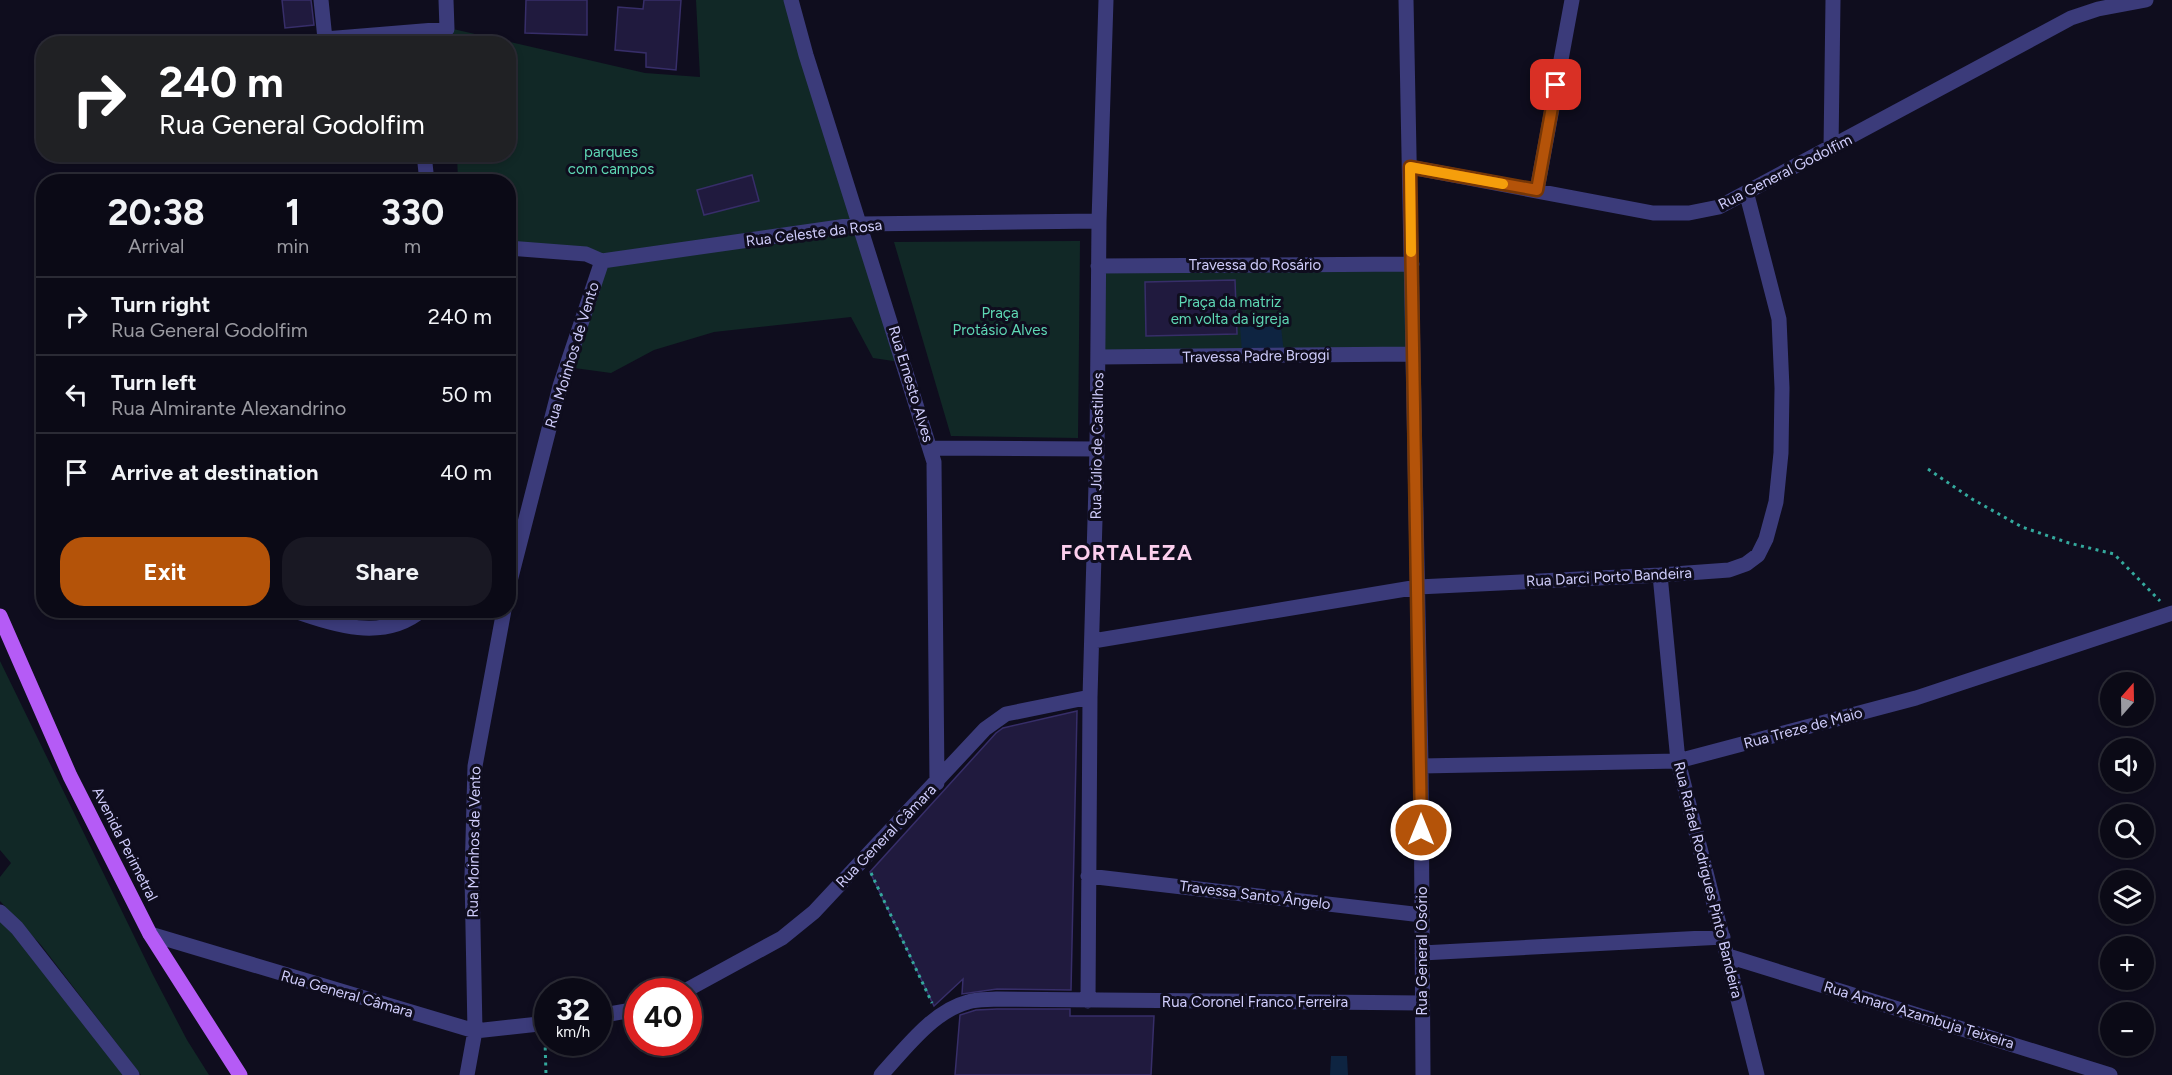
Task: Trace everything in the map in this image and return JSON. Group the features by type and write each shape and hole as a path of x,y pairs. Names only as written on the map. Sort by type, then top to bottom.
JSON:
{"main road":[{"name":"Avenida Perimetral","path":"0,616 70,776 150,934 240,1075"}],"street":[{"path":"321,0 325,36"},
{"path":"421,36 447,29 446,0"},
{"name":"Rua Ernesto Alves","path":"791,0 806,55 932,448 937,783"},
{"name":"Rua Júlio de Castilhos","path":"1088,1001 1090,697 1099,357 1099,221 1106,0"},
{"name":"Rua General Osório","path":"1406,0 1421,766 1424,1075"},
{"path":"1537,190 1572,0"},
{"path":"1831,149 1833,0"},
{"name":"Rua General Godolfim","path":"1410,167 1653,213 1699,211 1719,207 1747,195 2097,4 2146,0"},
{"name":"Rua Darci Porto Bandeira","path":"1093,641 1418,587 1660,575 1729,570 1746,564 1758,555 1766,539 1776,502 1781,453 1779,319 1747,195"},
{"name":"Rua Celeste da Rosa","path":"602,261 861,224 1099,221"},
{"path":"516,249 586,254 602,261"},
{"name":"Rua Moinhos de Vento","path":"516,525 602,261"},
{"name":"Travessa do Rosário","path":"1098,266 1412,264"},
{"name":"Travessa Padre Broggi","path":"1099,357 1413,354"},
{"path":"932,448 1097,449"},
{"name":"Rua Rafael Rodrigues Pinto Bandeira","path":"1660,575 1678,761 1757,1075"},
{"name":"Rua Treze de Maio","path":"1421,766 1678,761 1916,698 2168,609"},
{"path":"315,618 353,628 376,629 398,625 409,618"},
{"name":"Rua Moinhos de Vento","path":"467,1075 475,1031 472,876 475,766 503,618"},
{"name":"Rua General Câmara","path":"702,982 782,938 813,912 937,783 985,729 1006,714 1090,697"},
{"name":"Travessa Santo Ângelo","path":"1088,876 1422,915"},
{"path":"0,912 17,928 132,1075"},
{"name":"Rua General Câmara","path":"150,934 475,1031 534,1024"},
{"path":"1422,953 1723,938"},
{"name":"Rua Amaro Azambuja Teixeira","path":"1728,956 2110,1075"},
{"name":"Rua Coronel Franco Ferreira","path":"881,1075 939,1018 951,1009 969,1001 997,999 1422,1003"}],"path":[{"path":"1928,469 1972,499 2022,526 2069,543 2114,554 2168,609"},
{"path":"864,859 939,1018"},
{"path":"546,1056 546,1075"}],"green space":[{"name":"parques com campos","path":"696,0 787,0 856,222 602,257 516,247 516,174 458,174 457,162 516,162 516,43 645,73 700,77"},
{"name":"parques com campos","path":"453,29 484,36 453,36"},
{"path":"860,226 900,362 873,358 851,317 714,332 654,350 611,373 567,367 603,262"},
{"name":"Praça Protásio Alves","path":"1080,241 1078,438 951,436 894,242"},
{"name":"Praça da matriz em volta da igreja","path":"1409,266 1411,353 1100,356 1099,267"},
{"path":"0,661 153,975 187,1040 209,1075 141,1075 41,945 0,901 0,877 11,863 0,850"},
{"path":"0,917 126,1075 0,1075"}],"water":[{"path":"1240,326 1281,327 1284,353 1242,352"},
{"path":"1331,1056 1347,1056 1348,1075 1330,1075"}],"building":[{"path":"282,0 311,0 314,25 285,28"},
{"path":"526,0 587,0 587,35 525,33"},
{"path":"644,0 681,0 676,70 646,67 646,53 615,50 618,7 643,9"},
{"path":"752,175 759,201 704,215 697,190"},
{"path":"1235,280 1237,334 1146,336 1145,282"},
{"path":"1077,711 1071,990 997,989 962,994 963,979 934,1006 870,872 996,733 1003,728"},
{"path":"1070,1009 1070,1016 1154,1016 1151,1075 955,1075 960,1015 976,1010"}],"slow traffic":[{"path":"1411,252 1410,167 1503,184"}],"district":[{"name":"FORTALEZA","path":"1127,552"}],"route":[{"path":"1421,830 1410,167 1537,190 1556,85"}]}
